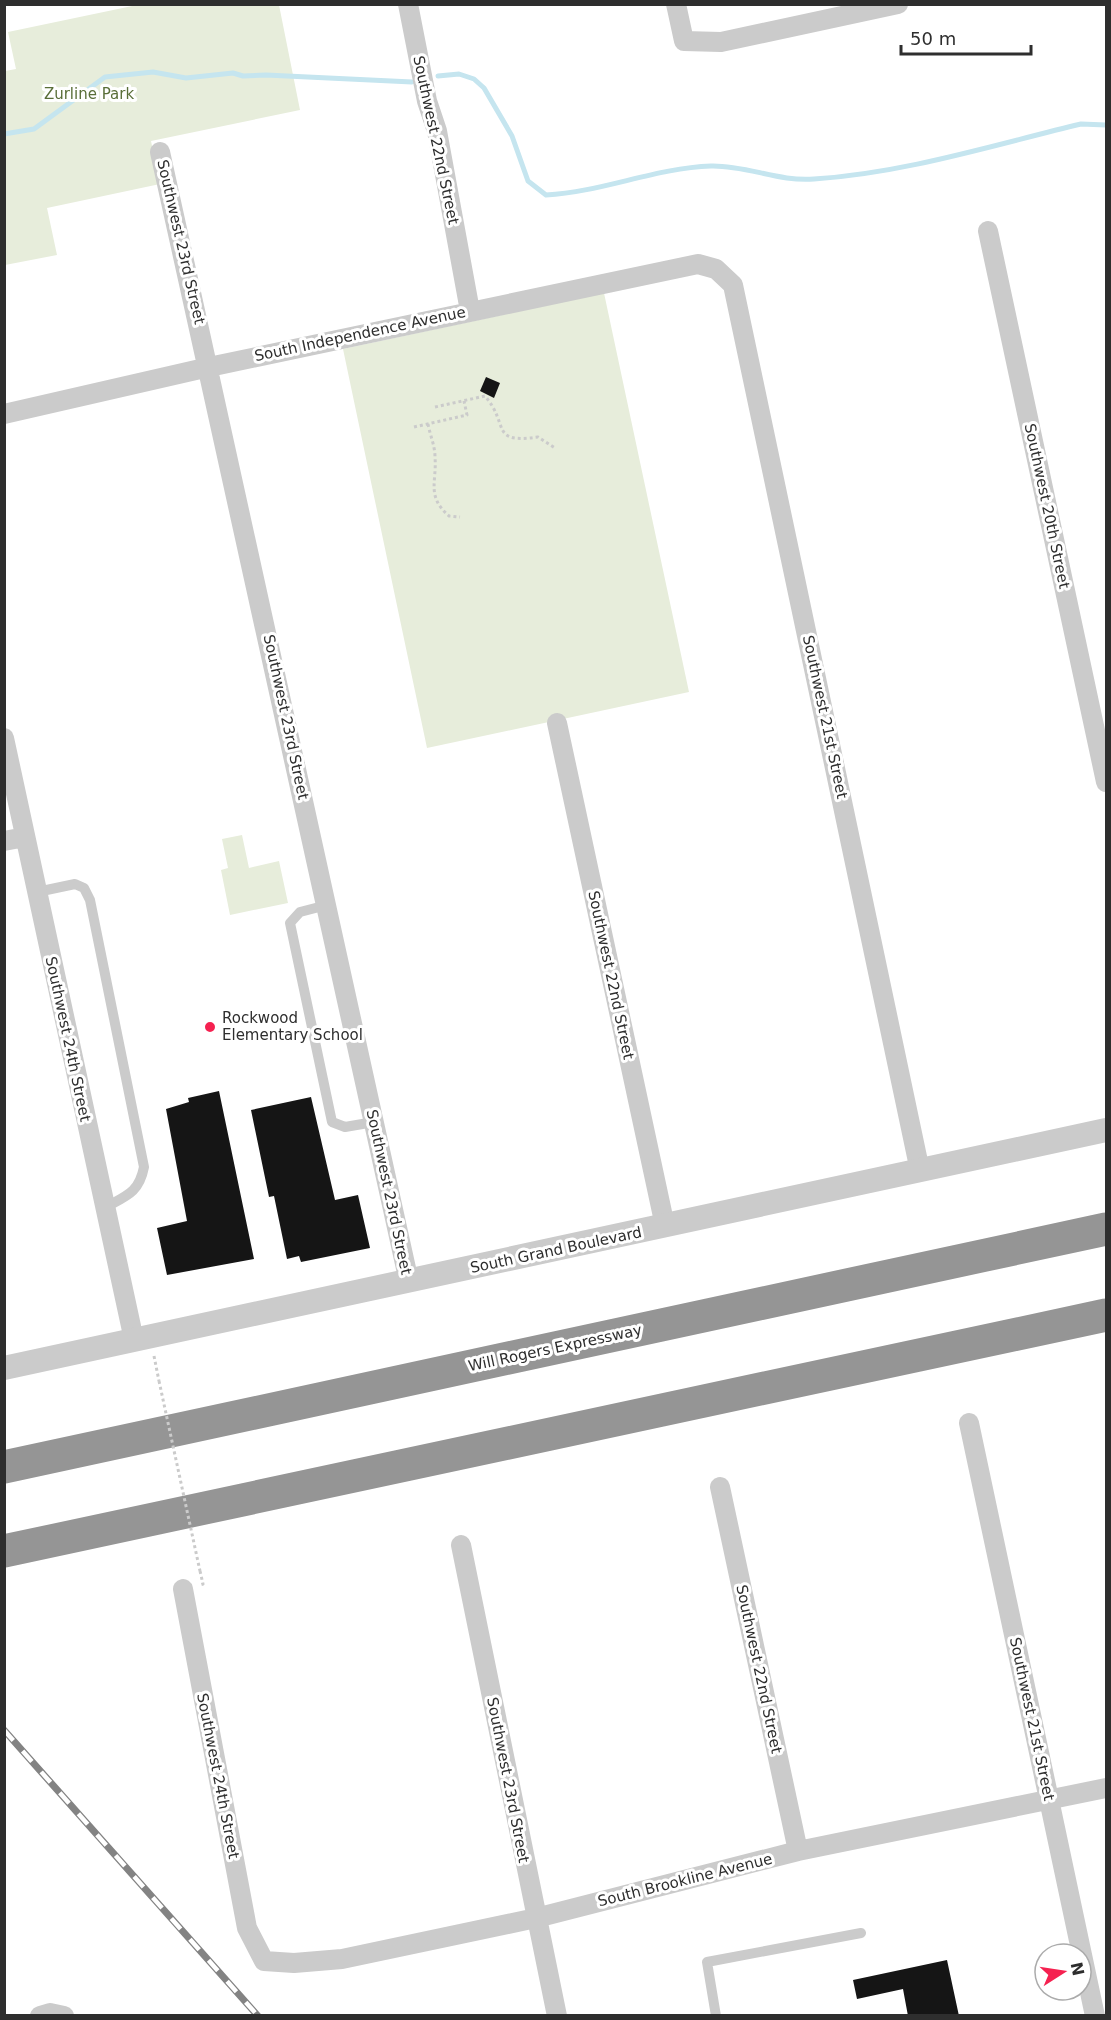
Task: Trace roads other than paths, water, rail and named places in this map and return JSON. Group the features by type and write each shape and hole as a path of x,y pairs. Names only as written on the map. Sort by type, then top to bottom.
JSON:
{"highway":[{"name":"Will Rogers Expressway","path":"4,1467 1107,1229"},
{"path":"4,1551 1107,1315"}],"street":[{"name":"Southwest 22nd Street","path":"408,4 427,100 437,131 470,311"},
{"path":"676,4 684,42 721,42 898,4"},
{"name":"Southwest 23rd Street","path":"160,152 209,366 409,1282"},
{"name":"Southwest 20th Street","path":"988,231 1107,782"},
{"name":"South Independence Avenue","path":"4,414 209,366 698,264 716,269"},
{"name":"Southwest 21st Street","path":"716,269 733,285 921,1171"},
{"name":"Southwest 22nd Street","path":"557,723 665,1227"},
{"name":"Southwest 24th Street","path":"4,738 134,1340"},
{"path":"4,842 25,837"},
{"name":"South Grand Boulevard","path":"4,1368 1107,1130"},
{"name":"Southwest 21st Street","path":"969,1423 1095,2016"},
{"name":"Southwest 22nd Street","path":"720,1487 798,1851"},
{"name":"Southwest 23rd Street","path":"461,1545 557,2016"},
{"name":"Southwest 24th Street","path":"183,1589 247,1928 264,1961"},
{"name":"South Brookline Avenue","path":"264,1961 294,1963 342,1959 536,1918 798,1851 1107,1788"},
{"path":"40,2016 51,2013 64,2016"}],"lane":[{"path":"37,892 75,884 84,888 90,900 144,1167 141,1182 133,1192 104,1208"},
{"path":"327,905 300,912 290,923 297,964 332,1122 345,1127 374,1122"},
{"path":"716,2016 707,1962 861,1933"}],"waterway":[{"path":"4,134 34,129 105,77 153,72 186,78 233,73 243,76 266,75 412,82"},
{"path":"438,76 459,74 474,79 484,88 512,136 528,181 546,195 588,189 669,171 711,166 724,166 801,179 848,176 949,157 1081,124 1106,125"}],"railway":[{"path":"4,1730 258,2016"}],"place":[{"name":"Rockwood Elementary School","path":"210,1027"}],"park label":[{"name":"Zurline Park","path":"89,94"}]}
